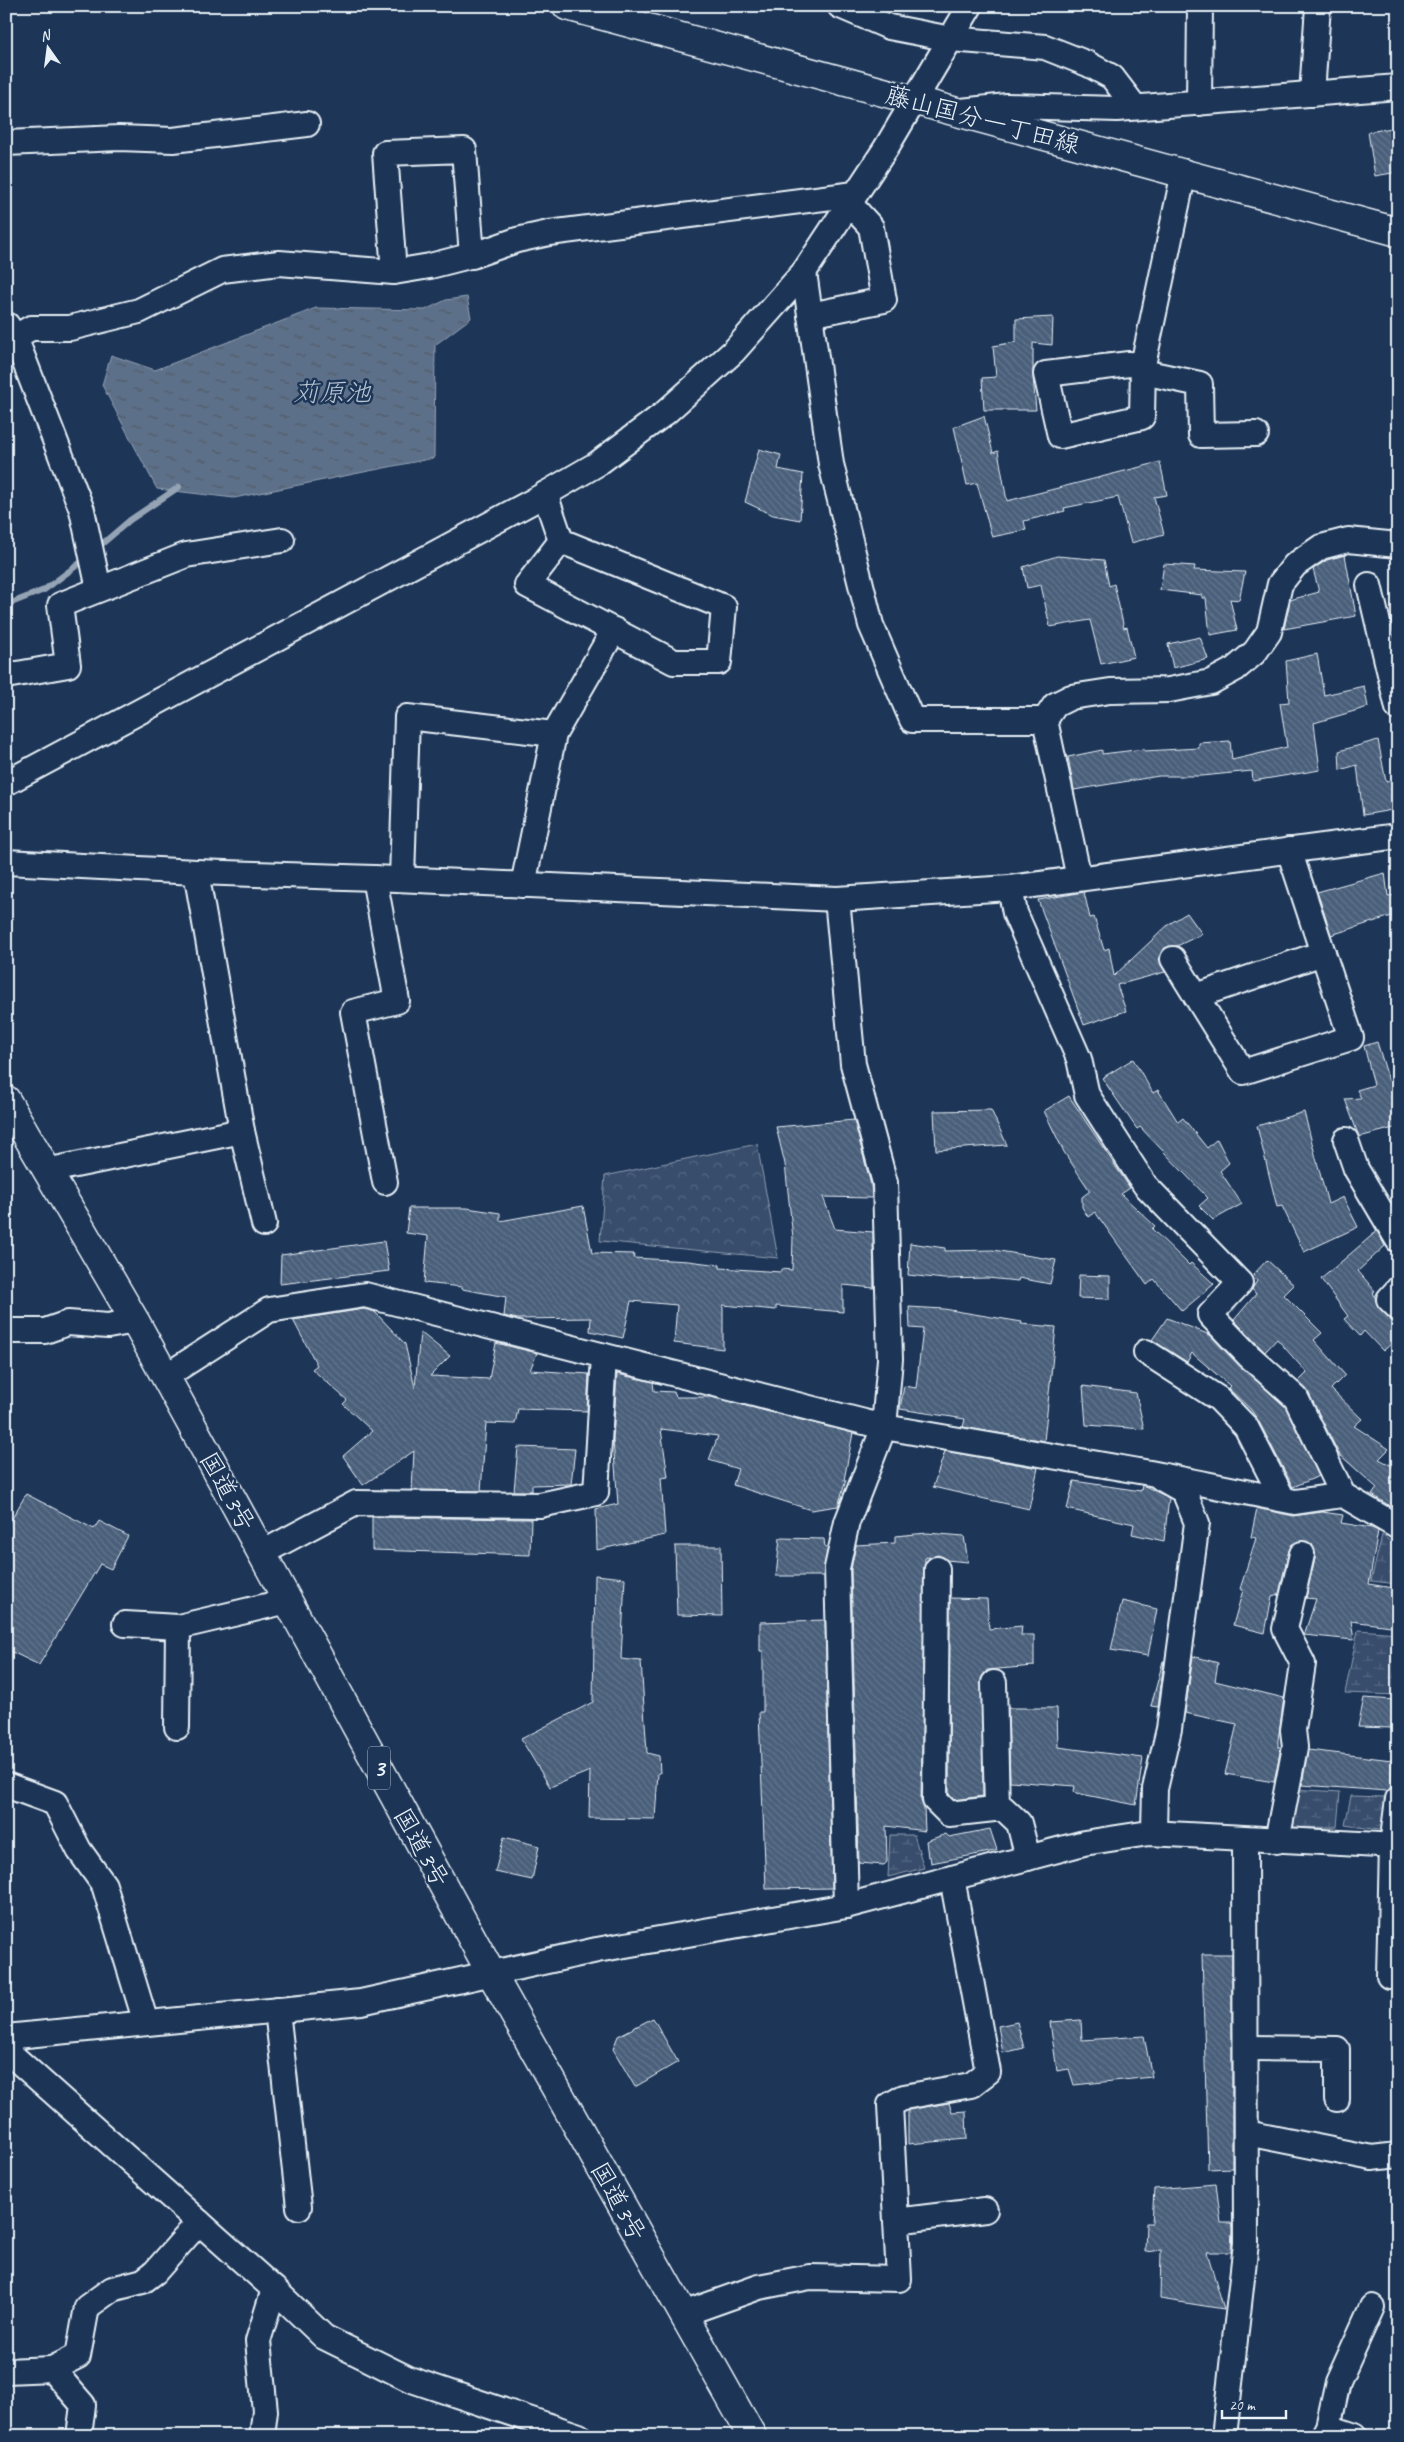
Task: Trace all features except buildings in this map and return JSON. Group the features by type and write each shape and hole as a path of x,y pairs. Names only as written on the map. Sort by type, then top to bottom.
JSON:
{"main road":[{"name":"藤山国分一丁田線","path":"567,6 1184,172 1398,232"},
{"name":"国道3号","path":"6,1100 166,1376 492,1973 752,2436"}],"street":[{"path":"840,6 889,27 951,39 1045,47 1088,64 1112,77 1135,107"},
{"path":"6,783 545,494 597,464 665,413 734,351 804,272 914,100 970,6"},
{"path":"1199,102 1200,6"},
{"path":"1312,94 1318,6"},
{"path":"957,112 1007,106 1135,107 1398,87"},
{"path":"6,143 119,138 173,140 307,124"},
{"path":"394,272 385,153 464,150 472,256"},
{"path":"1184,172 1143,368 1200,384 1201,435 1256,434"},
{"path":"99,589 82,510 9,336 31,328 70,328 139,311 222,270 279,263 394,272 472,256 517,240 549,233 852,199"},
{"path":"810,316 884,300 872,227 852,199"},
{"path":"804,272 831,464 868,615 912,720 1045,720"},
{"path":"545,494 560,540 724,607 719,662 674,662 527,585 560,540"},
{"path":"6,676 68,665 60,605 186,556 282,540"},
{"path":"1079,878 1045,720 1055,705 1071,697 1110,691 1169,690 1211,682 1235,669 1255,652 1269,632 1280,584 1296,565 1321,547 1348,540 1398,545"},
{"path":"1369,585 1398,708"},
{"path":"523,885 554,734 614,630"},
{"path":"402,879 407,717 554,734"},
{"path":"6,862 196,872 402,879 838,899 1010,888 1398,836"},
{"path":"1173,959 1243,1072 1351,1038 1289,850"},
{"path":"196,872 242,1131 264,1224"},
{"path":"374,878 397,1001 352,1012 384,1182"},
{"path":"1010,888 1015,914 1079,1059 1087,1095 1145,1185 1240,1283 1210,1315 1249,1356 1296,1398 1343,1495 1398,1527"},
{"path":"838,899 854,1064 885,1183 890,1359 884,1427 847,1522 837,1568 846,1906"},
{"path":"1196,996 1323,953"},
{"path":"46,1171 242,1131"},
{"path":"1346,1140 1356,1169 1398,1240"},
{"path":"1398,1289 1389,1299 1398,1308"},
{"path":"166,1376 269,1310 365,1295 884,1427 1150,1473 1294,1502 1343,1495"},
{"path":"6,1331 46,1331 68,1323 108,1326 135,1321"},
{"path":"1146,1352 1219,1399 1246,1427 1283,1499"},
{"path":"262,1553 356,1503 540,1505 596,1493 604,1356"},
{"path":"1150,1473 1184,1491 1197,1523 1168,1729 1155,1789 1154,1829 1150,1833"},
{"path":"1277,1841 1295,1747 1293,1730 1303,1664 1285,1629 1302,1554"},
{"path":"937,1568 935,1800 949,1814 1003,1808 1019,1822 1028,1858"},
{"path":"125,1624 178,1628 288,1601"},
{"path":"177,1727 178,1628"},
{"path":"994,1683 997,1808"},
{"path":"6,1785 55,1802 79,1850 104,1885 146,2023"},
{"path":"1389,1976 1398,1800"},
{"path":"6,2037 361,2002 597,1950 846,1906 1084,1844 1150,1833 1395,1846"},
{"path":"1224,2436 1246,2243 1245,1839"},
{"path":"683,2314 759,2287 810,2277 899,2279 890,2105 904,2097 971,2085 988,2072 952,1878"},
{"path":"277,2010 299,2207"},
{"path":"1246,2048 1337,2049 1337,2099"},
{"path":"6,2050 274,2289 324,2337 409,2379 579,2436"},
{"path":"1246,2133 1372,2158 1398,2155"},
{"path":"896,2221 985,2210"},
{"path":"6,2371 52,2369 78,2356 87,2307 112,2289 143,2281 155,2272 199,2222"},
{"path":"262,2436 265,2411 258,2341 274,2289"},
{"path":"1355,2436 1326,2431 1338,2382 1372,2307"},
{"path":"52,2369 83,2405 79,2436"}],"green space":[{"path":"757,1144 778,1258 600,1241 605,1176"},
{"path":"1382,1535 1398,1547 1398,1584 1371,1581"},
{"path":"1358,1630 1398,1633 1398,1695 1345,1693"},
{"path":"1292,1789 1340,1792 1337,1827 1284,1828"},
{"path":"1351,1796 1384,1797 1386,1831 1345,1825"},
{"path":"890,1835 914,1835 924,1868 888,1877"}],"water":[{"name":"苅原池","path":"467,297 471,318 435,345 434,458 234,498 157,489 102,385 111,355 155,370 316,308 425,310 446,300"}],"waterway":[{"path":"95,550 130,520 179,487"},
{"path":"6,605 44,590 88,557"}]}
